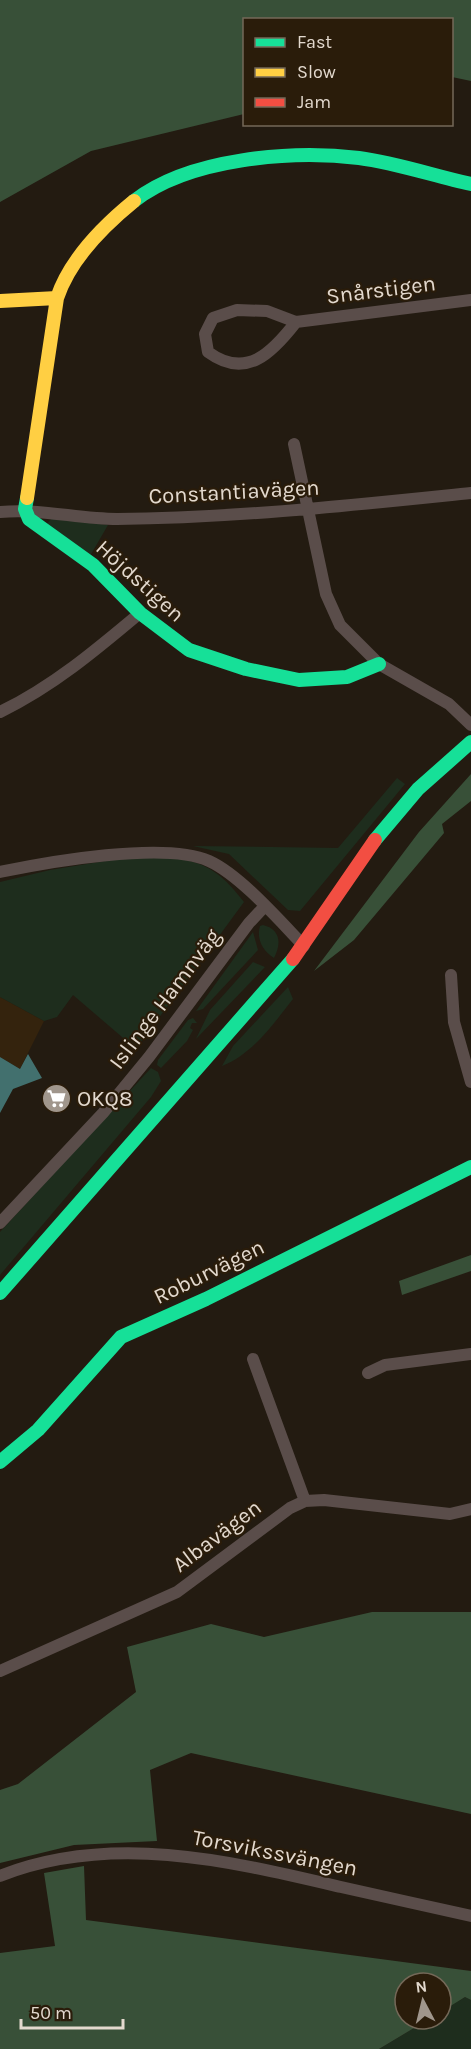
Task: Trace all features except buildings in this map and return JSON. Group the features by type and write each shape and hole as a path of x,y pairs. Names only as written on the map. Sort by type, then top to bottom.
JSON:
{"street":[{"path":"25,509 57,297 64,275 131,203 146,192 185,175 276,158 347,157 471,184"},
{"path":"0,301 57,297"},
{"name":"Snårstigen","path":"296,322 273,350 252,363 222,363 208,352 205,334 213,318 237,310 267,311 296,322 471,300"},
{"path":"294,444 326,594 340,625 379,664 449,704 471,725"},
{"name":"Constantiavägen","path":"0,512 25,509 116,519 308,510 471,493"},
{"name":"Höjdstigen","path":"25,509 35,525 93,565 140,613 189,650 272,676 299,680 347,677 379,664"},
{"path":"0,712 27,699 75,667 140,613"},
{"path":"0,1293 304,946 360,859 418,789 471,742"},
{"path":"0,872 119,854 181,853 208,860 227,871 304,946"},
{"name":"Islinge Hamnväg","path":"0,1224 103,1113 265,906"},
{"path":"451,975 454,1022 471,1082"},
{"name":"Roburvägen","path":"0,1462 8,1458 38,1430 121,1337 206,1299 384,1208 471,1167"},
{"path":"368,1373 385,1365 471,1354"},
{"path":"253,1359 305,1501 324,1500 450,1514 471,1509"},
{"name":"Albavägen","path":"0,1671 177,1592 290,1508 305,1501"},
{"name":"Torsvikssvängen","path":"0,1876 41,1862 85,1855 178,1856 234,1862 471,1916"}],"shaded area":[{"path":"0,997 44,1021 20,1069 0,1057"}],"green space":[{"path":"0,0 471,0 471,81 453,77 453,18 243,18 243,114 91,151 0,202"},
{"path":"52,518 108,525 90,556 45,526"},
{"path":"471,774 471,801 442,824 444,833 354,940 314,971 419,832"},
{"path":"397,778 405,784 300,911 288,910 229,854 193,846 338,848"},
{"path":"136,856 170,858 198,863 221,877 244,902 136,1049 73,995 57,1017 44,1021 0,997 0,882 50,870"},
{"path":"263,925 273,930 278,937 279,942 274,958 267,952 260,940 260,926"},
{"path":"253,932 258,950 203,1009 196,1011"},
{"path":"253,962 265,967 196,1039 210,1010"},
{"path":"288,987 293,999 270,1028 243,1054 222,1066 233,1046"},
{"path":"193,1018 197,1023 192,1023 190,1028 193,1030 187,1041 161,1068 157,1065 158,1060 188,1020"},
{"path":"151,1068 158,1072 161,1081 151,1097 0,1275 0,1232"},
{"path":"471,1255 471,1271 402,1295 399,1281"},
{"path":"372,1612 471,1612 471,1814 191,1753 150,1770 157,1841 74,1845 0,1863 0,1790 18,1784 136,1692 127,1647 211,1624 264,1637"},
{"path":"84,1866 86,1920 471,1971 471,2000 465,1997 453,2004 453,1971 393,1971 393,2031 409,2031 379,2049 0,2049 0,1953 55,1946 44,1873"},
{"path":"465,1997 471,2000 471,2049 379,2049 409,2031 453,2031 453,2004"}],"water":[{"path":"28,1054 42,1078 13,1089 0,1113 0,1057 20,1069"}],"traffic: fast":[{"path":"134,201 157,186 212,166 242,160 303,155 359,158 471,184"},
{"path":"27,498 25,509 29,519 93,565 140,613 189,650 246,669 299,680 347,677 379,664"},
{"path":"375,840 418,789 471,742"},
{"path":"0,1293 293,959"},
{"path":"0,1462 38,1430 121,1337 206,1299 471,1167"}],"traffic: slow":[{"path":"0,301 57,298 70,270 88,245 134,201"},
{"path":"27,498 57,298"}],"traffic: jam":[{"path":"293,959 375,840"}],"place":[{"name":"OKQ8","path":"56,1099"}]}
